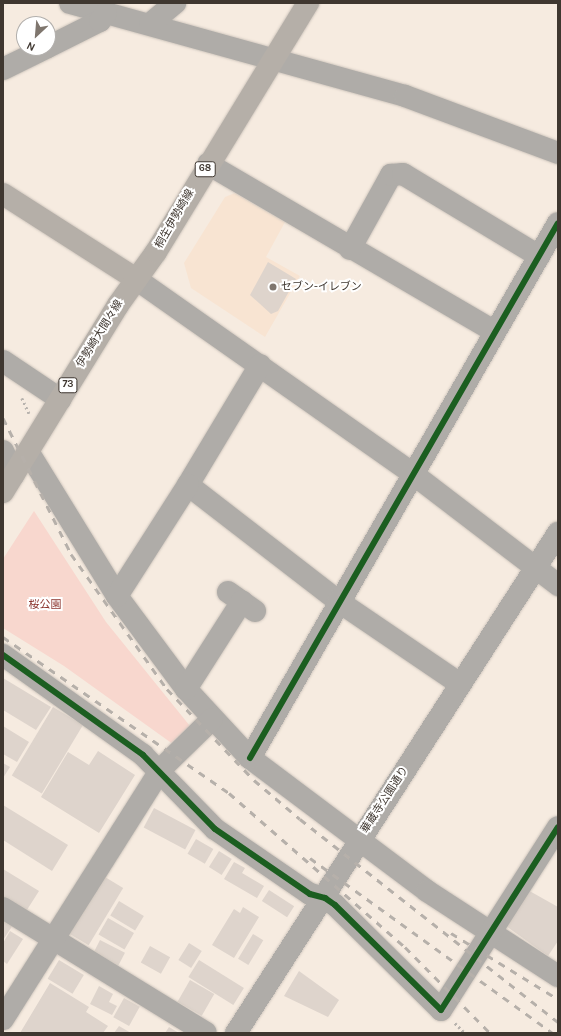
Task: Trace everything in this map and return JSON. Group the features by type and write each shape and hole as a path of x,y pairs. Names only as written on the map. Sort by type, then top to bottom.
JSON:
{"main road":[{"name":"桐生伊勢崎線","path":"136,279 156,252 272,57 308,3"},
{"path":"3,194 136,279"},
{"name":"伊勢崎大間々線","path":"9,484 29,453 60,399 136,279"}],"street":[{"path":"70,3 272,57 461,114 558,153"},
{"path":"150,24 175,3"},
{"path":"56,43 100,21 106,13"},
{"path":"3,69 30,56"},
{"path":"208,164 350,249 494,331"},
{"path":"350,249 391,175 403,174 540,256"},
{"path":"250,758 338,601 558,223"},
{"path":"136,279 413,474 558,585"},
{"path":"3,361 60,399"},
{"path":"117,596 188,485 260,365"},
{"path":"3,451 9,484"},
{"path":"29,453 117,596 186,689 212,719 250,758 359,841 489,934 558,976"},
{"path":"188,485 338,601 460,684"},
{"name":"華蔵寺公園通り","path":"236,1033 325,898 359,841 558,533"},
{"path":"186,689 242,601"},
{"path":"3,655 85,711 161,769 200,816 216,829 310,894 325,898 441,1010 558,827"},
{"path":"3,1020 161,769 212,719"},
{"path":"3,908 206,1033"}],"shaded area":[{"path":"235,193 285,222 266,257 300,276 265,337 191,288 184,263 225,197"}],"green space":[{"name":"桜公園","path":"34,511 106,622 194,731 177,747 64,666 3,628 3,559"}],"building":[{"name":"セブン-イレブン","path":"268,262 296,279 278,311 271,314 250,295"},
{"path":"3,678 51,707 36,730 3,710"},
{"path":"53,707 83,725 42,794 12,776"},
{"path":"3,726 29,742 17,762 3,754"},
{"path":"98,751 135,775 99,833 41,797 68,752 89,765"},
{"path":"3,763 10,767 3,778"},
{"path":"3,805 68,845 52,871 3,840"},
{"path":"154,808 195,830 185,849 144,827"},
{"path":"196,839 213,849 205,864 188,854"},
{"path":"219,851 232,859 222,875 209,867"},
{"path":"234,862 245,868 242,873 264,886 257,898 224,879"},
{"path":"3,869 39,891 25,913 3,900"},
{"path":"100,874 123,888 89,945 65,931"},
{"path":"526,889 558,907 558,941 548,956 506,926"},
{"path":"269,890 294,906 287,917 262,901"},
{"path":"119,901 144,916 135,931 110,916"},
{"path":"243,907 259,917 234,958 212,945 234,909 240,913"},
{"path":"108,918 134,933 124,949 98,934"},
{"path":"3,919 13,925 3,940"},
{"path":"10,931 23,939 7,964 3,961 3,943"},
{"path":"253,934 263,940 248,965 238,959"},
{"path":"100,940 125,953 117,968 92,955"},
{"path":"189,943 202,951 191,968 178,960"},
{"path":"150,946 170,957 161,974 141,963"},
{"path":"59,960 84,975 73,994 48,979"},
{"path":"199,960 244,988 233,1005 188,977"},
{"path":"299,971 339,1000 328,1017 284,996"},
{"path":"190,980 214,994 202,1016 178,1002"},
{"path":"50,983 89,1007 86,1012 108,1026 103,1033 20,1033"},
{"path":"99,986 113,994 109,1002 117,1006 112,1015 90,1004"},
{"path":"124,998 140,1007 129,1026 113,1017"},
{"path":"119,1026 131,1033 114,1033"},
{"path":"169,1027 179,1033 165,1033"}],"railway":[{"path":"3,418 71,554 167,689 254,780 300,819 558,1022"},
{"path":"3,637 229,793 405,947 490,1033"},
{"path":"310,858 553,1033"},
{"path":"451,933 558,999"}],"cycle path":[{"path":"250,758 558,223"},
{"path":"3,655 143,755 215,829 310,894 325,898 335,905 441,1010 558,827"}],"place":[{"name":"セブン-イレブン","path":"273,287"}]}
